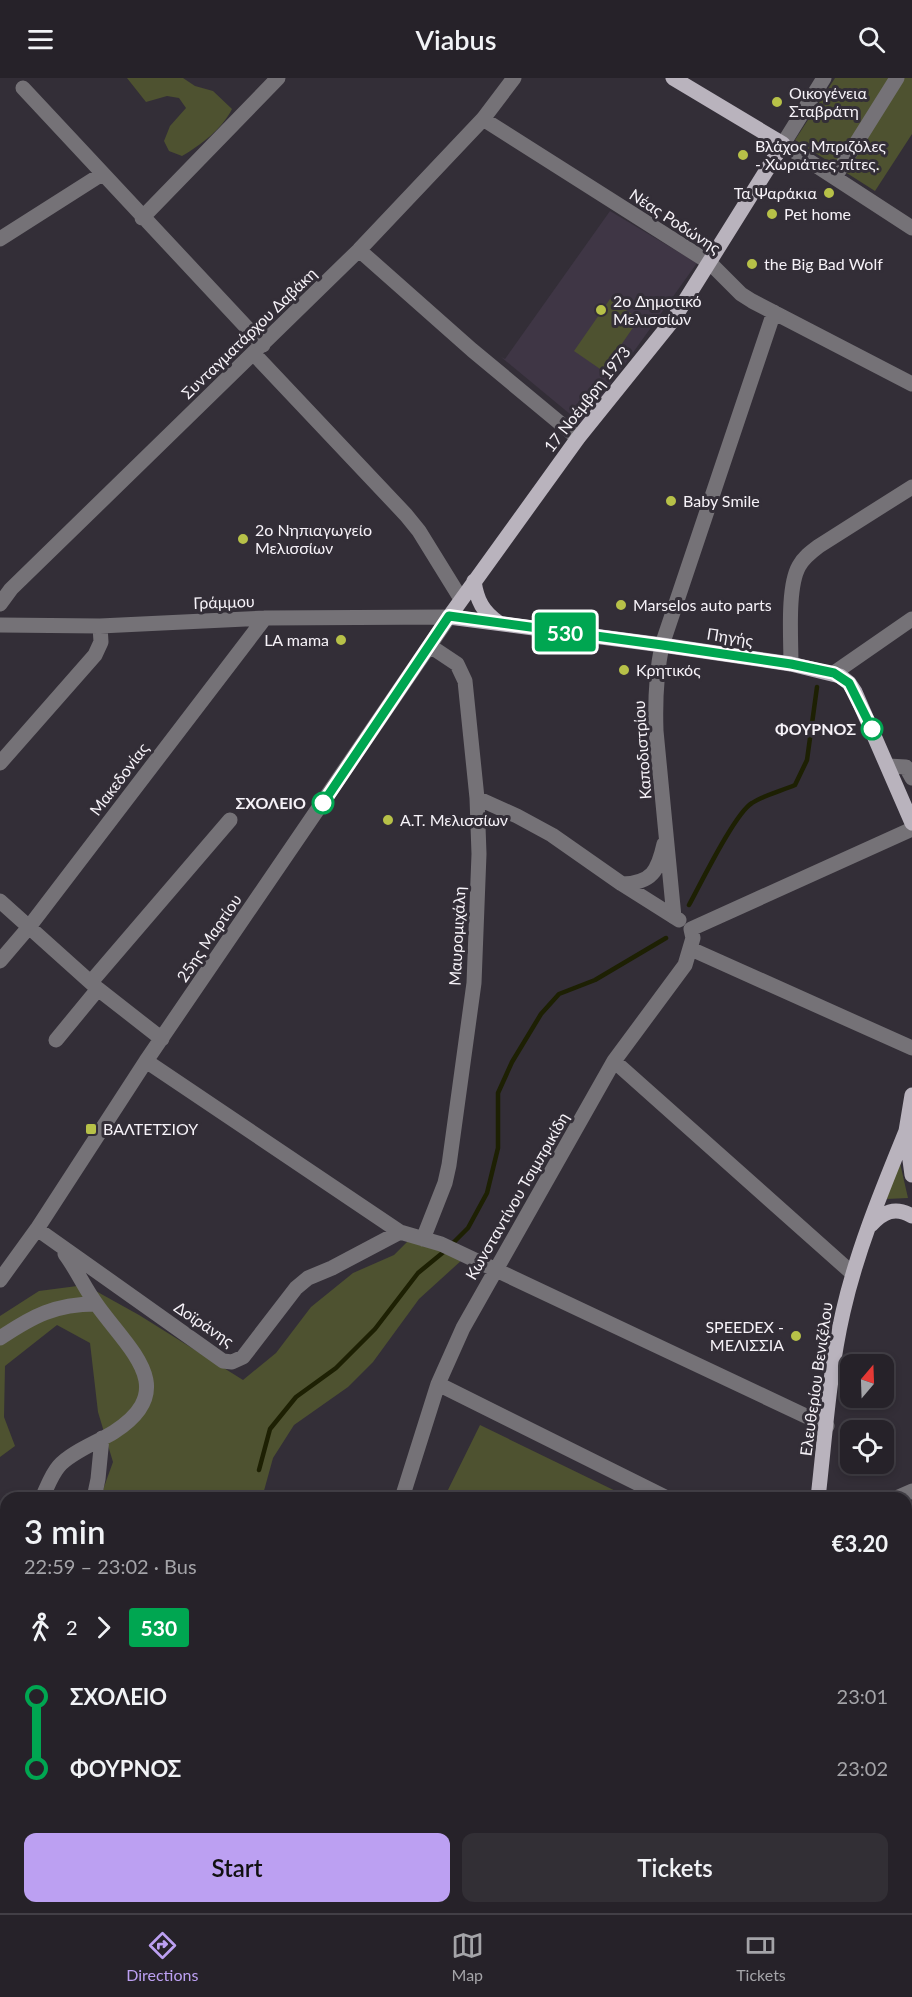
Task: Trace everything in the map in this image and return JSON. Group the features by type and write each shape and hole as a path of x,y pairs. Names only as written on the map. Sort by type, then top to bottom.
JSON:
{"main road":[{"path":"673,78 783,144"},
{"name":"17 Νοέμβρη 1973","path":"449,616 578,438 673,320 783,144"},
{"path":"474,581 480,605 499,623"},
{"name":"Πηγής","path":"449,616 791,664 834,673"},
{"path":"834,673 846,680 855,692 888,766 909,802 912,823"},
{"path":"912,1095 906,1131 912,1175"},
{"name":"Ελευθερίου Βενιζέλου","path":"819,1492 837,1346 852,1273 906,1131"},
{"path":"869,1228 880,1215 891,1210 904,1211 912,1216"}],"street":[{"path":"142,218 279,78"},
{"name":"Συνταγματάρχου Δαβάκη","path":"0,604 11,589 259,350 359,250 483,119 514,78"},
{"name":"17 Νοέμβρη 1973","path":"783,144 824,78"},
{"path":"835,177 897,78"},
{"path":"23,88 406,515 425,540 461,600"},
{"name":"Νέας Ροδώνης","path":"483,119 710,263 741,294 912,384"},
{"path":"783,144 912,228"},
{"path":"0,239 102,174"},
{"path":"359,250 472,350 578,438"},
{"name":"Καποδιστρίου","path":"674,917 655,701 657,667 662,645 774,312"},
{"path":"791,664 792,603 798,567 806,556 819,546 909,489 912,475"},
{"name":"Γράμμου","path":"0,625 100,626 265,618 449,616"},
{"name":"25ης Μαρτίου","path":"0,1280 37,1229 146,1061 449,616"},
{"name":"Μακεδονίας","path":"0,961 29,927 265,618"},
{"path":"834,673 912,619"},
{"path":"0,763 95,655 100,642 100,626"},
{"name":"Μαυρομιχάλη","path":"423,1239 445,1183 449,1165 474,983 479,854 477,798 465,681 462,672 451,658 430,645"},
{"path":"888,766 906,767 912,778"},
{"path":"477,798 552,835 691,929 912,829"},
{"path":"56,1040 94,986 230,820"},
{"path":"622,884 638,884 651,875 660,860 666,832"},
{"path":"0,901 94,986 162,1039"},
{"name":"Κωνσταντίνου Τσιμπρικίδη","path":"404,1492 438,1384 463,1328 614,1061 686,965 693,938 691,929"},
{"path":"691,949 912,1048"},
{"path":"146,1061 400,1232 441,1244 827,1426"},
{"path":"614,1061 852,1273"},
{"name":"Δοϊράνης","path":"37,1229 224,1361 232,1362 243,1357 288,1298 308,1278 400,1232"},
{"path":"45,1492 60,1465 129,1422 139,1410 147,1392 147,1379 132,1351 96,1304 56,1243"},
{"path":"0,1338 54,1308 76,1304 96,1304"},
{"path":"438,1384 655,1492"},
{"path":"95,1492 102,1438"}],"shaded area":[{"name":"2ο Δημοτικό Μελισσίων","path":"610,211 697,263 582,424 501,357 505,359"}],"green space":[{"path":"127,78 183,78 195,86 213,91 232,109 223,123 210,136 182,156 169,151 164,141 170,126 186,108 179,98 167,96 146,102"},
{"path":"835,78 912,78 912,134 875,191 795,140"},
{"path":"610,299 639,319 603,371 574,351"},
{"path":"900,1163 908,1198 886,1199"},
{"path":"409,1240 463,1259 419,1299 373,1362 348,1387 294,1425 273,1458 264,1492 102,1492 113,1462 98,1412 90,1343 57,1325 5,1366 4,1417 15,1446 0,1457 0,1316 39,1291 85,1285 139,1315 243,1380 276,1353 311,1307 353,1273 394,1255"},
{"path":"480,1425 618,1492 447,1492"}],"waterway":[{"path":"689,905 727,834 745,809 762,798 795,785 807,760 817,687"},
{"path":"452,1244 468,1228 487,1193 498,1148 498,1093 512,1062 541,1014 559,994 595,980 666,938"},
{"path":"259,1470 270,1429 296,1397 336,1368 375,1329 418,1273 446,1250"}],"bus line":[{"name":"530","path":"323,803 449,616 791,664 834,673 849,683 872,729"}],"place":[{"name":"Οικογένεια Σταβράτη","path":"777,102"},
{"name":"Βλάχος Μπριζόλες - Χωριάτιες πίτες.","path":"743,155"},
{"name":"Τα Ψαράκια","path":"829,193"},
{"name":"Pet home","path":"772,214"},
{"name":"the Big Bad Wolf","path":"752,264"},
{"name":"2ο Δημοτικό Μελισσίων","path":"601,310"},
{"name":"Baby Smile","path":"671,501"},
{"name":"2ο Νηπιαγωγείο Μελισσίων","path":"243,539"},
{"name":"Marselos auto parts","path":"621,605"},
{"name":"LA mama","path":"341,640"},
{"name":"Κρητικός","path":"624,670"},
{"name":"ΦΟΥΡΝΟΣ","path":"872,729"},
{"name":"ΣΧΟΛΕΙΟ","path":"323,803"},
{"name":"Α.Τ. Μελισσίων","path":"388,820"},
{"name":"ΒΑΛΤΕΤΣΙΟΥ","path":"91,1129"},
{"name":"SPEEDEX - ΜΕΛΙΣΣΙΑ","path":"796,1336"}]}
